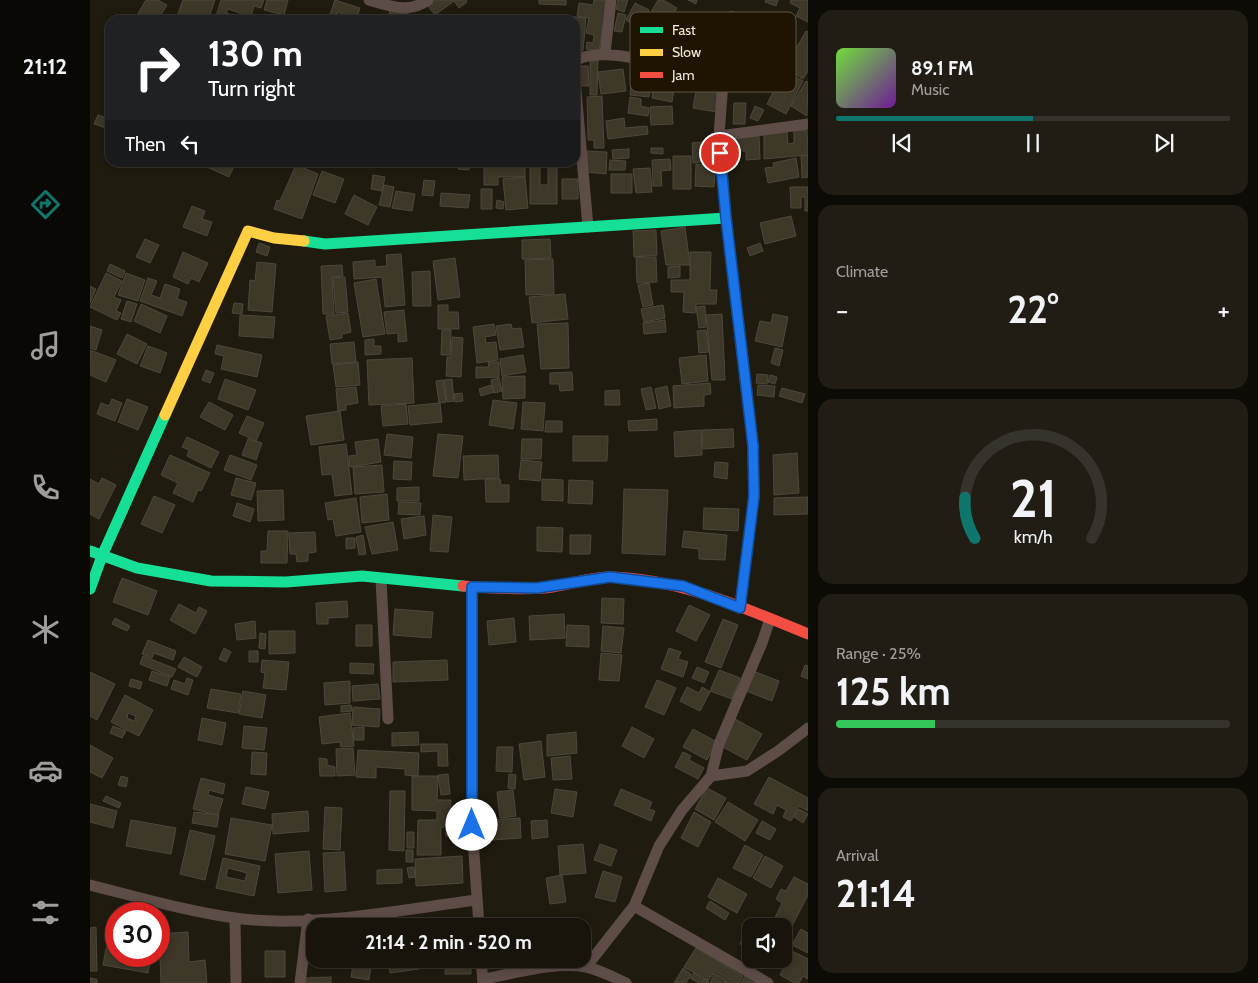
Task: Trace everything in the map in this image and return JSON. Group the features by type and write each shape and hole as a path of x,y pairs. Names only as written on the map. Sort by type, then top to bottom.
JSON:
{"street":[{"path":"369,0 398,8 420,6 428,0"},
{"path":"605,54 612,0"},
{"path":"580,57 605,54 630,57"},
{"path":"721,92 719,136 726,218 753,445 754,496 740,608"},
{"path":"719,136 808,124"},
{"path":"580,136 588,227"},
{"path":"90,589 102,556 248,231 274,238 325,244 726,218"},
{"path":"90,550 138,568 200,580 249,582 373,577 472,587 537,588 610,577 683,586 808,634"},
{"path":"381,579 388,719"},
{"path":"472,587 472,825 478,918"},
{"path":"591,961 634,906 659,846 682,810 711,776 719,744 762,643 770,619"},
{"path":"711,776 746,771 778,751 808,728"},
{"path":"90,885 235,918 280,921 306,919"},
{"path":"337,918 477,900"},
{"path":"634,906 768,983"},
{"path":"235,918 236,983"},
{"path":"300,983 306,935"},
{"path":"482,968 483,981 554,968"},
{"path":"588,968 626,983"}],"building":[{"path":"146,0 158,0 167,5 161,15 137,15"},
{"path":"183,0 215,0 210,15 177,15"},
{"path":"221,0 264,0 261,8 254,6 251,15 240,15 240,13 228,9 226,13 232,15 216,15"},
{"path":"267,0 288,0 284,15 264,10"},
{"path":"335,0 360,8 358,15 346,15 338,12 337,15 330,15"},
{"path":"435,0 466,0 467,2 459,8 454,1 435,15 428,6"},
{"path":"539,0 566,0 566,5 539,4"},
{"path":"594,0 607,0 599,51 586,49 587,42 593,43 594,35 586,33 589,18 577,15 579,3 593,5"},
{"path":"618,0 628,0 624,12 616,9"},
{"path":"658,0 663,0 677,8 674,12 651,12"},
{"path":"688,0 697,0 696,4"},
{"path":"766,0 778,0 776,6 765,2"},
{"path":"791,0 808,0 808,22 796,16 800,8 790,3"},
{"path":"635,3 649,10 648,12 630,12"},
{"path":"390,10 409,14 409,15 389,15"},
{"path":"630,12 630,23 626,20"},
{"path":"618,13 626,15 622,32 614,31"},
{"path":"580,17 586,18 583,51 580,51"},
{"path":"806,31 808,32 808,71 803,79 796,75 796,49"},
{"path":"598,60 597,95 590,95 590,61"},
{"path":"580,66 588,66 589,86 580,86"},
{"path":"623,69 626,91 601,94 598,72"},
{"path":"796,77 803,81 786,114 767,104 773,92 796,92"},
{"path":"806,81 808,82 807,116 791,106"},
{"path":"630,92 650,92 649,97 630,95"},
{"path":"653,92 674,92 672,102 652,98"},
{"path":"696,92 720,92 717,112 693,108"},
{"path":"602,96 604,148 594,148 594,140 588,140 587,97"},
{"path":"630,97 641,99 641,106 649,108 648,116 628,113"},
{"path":"734,103 746,103 745,124 733,124"},
{"path":"672,106 673,124 651,125 650,107"},
{"path":"755,106 764,110 758,121 750,118"},
{"path":"98,115 105,118 105,128 94,124"},
{"path":"624,118 625,128 647,126 648,134 608,139 606,121"},
{"path":"807,130 808,155 764,159 764,134 787,132 788,144 794,143 794,131"},
{"path":"759,136 760,159 746,160 746,151 734,151 734,137"},
{"path":"711,141 712,149 700,150 701,162 693,163 692,143"},
{"path":"651,148 663,148 663,154 651,153"},
{"path":"629,149 629,158 613,159 612,150"},
{"path":"587,151 607,152 606,174 586,172"},
{"path":"703,154 716,155 714,187 695,186 696,164 702,165"},
{"path":"808,155 808,177 802,178 801,156"},
{"path":"673,156 691,156 691,189 673,189"},
{"path":"796,158 799,177 768,183 765,168 774,167 773,163"},
{"path":"670,159 671,170 661,171 662,186 653,186 652,160"},
{"path":"610,160 626,161 625,170 609,170"},
{"path":"207,167 234,167 229,177"},
{"path":"295,167 301,167 318,174 302,219 274,209 277,200 280,201"},
{"path":"458,167 469,167 469,170 458,169"},
{"path":"484,167 525,167 525,177 498,177 498,185 484,185"},
{"path":"530,167 540,167 540,185 548,185 548,167 557,167 557,204 530,204"},
{"path":"650,168 652,192 636,193 633,169"},
{"path":"322,171 344,179 335,203 313,195"},
{"path":"611,174 632,174 632,193 611,193"},
{"path":"373,175 385,177 382,191 371,189"},
{"path":"525,177 528,208 506,210 503,179"},
{"path":"562,179 578,179 578,199 562,199"},
{"path":"424,180 435,181 433,196 422,195"},
{"path":"384,185 394,187 390,207 379,205"},
{"path":"790,187 808,187 808,211 805,211 805,197 801,197 801,208 791,208"},
{"path":"481,189 492,189 492,209 481,209"},
{"path":"396,191 415,194 412,211 392,208"},
{"path":"441,193 470,195 468,208 440,206"},
{"path":"354,195 377,207 368,225 345,214"},
{"path":"497,200 504,202 503,209 496,208"},
{"path":"192,206 205,211 202,219 212,222 207,236 183,227"},
{"path":"791,216 796,236 765,244 760,223"},
{"path":"685,227 690,265 666,265 661,231"},
{"path":"656,230 657,255 634,257 633,231"},
{"path":"145,239 159,245 150,263 136,257"},
{"path":"550,239 551,258 522,259 522,240"},
{"path":"259,243 270,247 267,256 256,252"},
{"path":"760,243 763,251 750,256 747,248"},
{"path":"183,252 208,263 199,282 191,278 188,284 173,277"},
{"path":"690,252 711,252 710,290 717,290 716,304 696,304 695,313 683,312 684,292 671,292 671,280 690,280"},
{"path":"401,254 405,305 385,307 382,277 354,279 353,262 375,260 375,267 387,266 386,255"},
{"path":"636,257 656,257 657,282 637,283"},
{"path":"455,258 460,297 438,300 433,261"},
{"path":"553,259 554,294 526,295 525,260"},
{"path":"257,262 276,264 272,312 248,310 250,280 255,281"},
{"path":"110,264 125,271 122,278 107,271"},
{"path":"342,265 343,276 332,277 334,314 323,314 321,266"},
{"path":"680,266 680,277 668,278 668,267"},
{"path":"430,271 431,306 413,306 412,272"},
{"path":"106,273 122,281 114,297 121,300 116,311 121,313 117,320 90,307"},
{"path":"126,273 145,280 138,301 118,295"},
{"path":"345,277 348,312 336,313 333,278"},
{"path":"148,278 157,281 151,295 160,298 165,284 180,289 177,299 187,302 182,316 140,301"},
{"path":"376,279 385,334 363,337 354,283"},
{"path":"649,283 653,305 643,307 638,285"},
{"path":"90,286 96,289 90,303"},
{"path":"565,294 568,319 532,323 529,297"},
{"path":"127,301 137,304 131,322 121,319"},
{"path":"234,303 243,304 242,314 232,313"},
{"path":"141,304 167,316 160,333 134,321"},
{"path":"438,305 448,305 448,312 458,312 459,329 438,329"},
{"path":"663,305 665,318 644,322 641,309"},
{"path":"705,306 706,327 699,328 696,307"},
{"path":"404,310 407,341 398,342 398,333 387,334 384,312"},
{"path":"348,313 351,332 342,334 342,338 330,340 326,316"},
{"path":"722,314 725,380 712,380 706,315"},
{"path":"773,314 788,317 782,347 755,341 760,321 771,323"},
{"path":"240,315 275,317 273,338 239,336"},
{"path":"665,320 666,332 644,334 643,323"},
{"path":"568,323 569,368 541,369 537,324"},
{"path":"494,324 496,335 485,337 486,343 496,342 498,360 477,363 473,327"},
{"path":"511,324 512,329 521,328 524,347 500,350 496,326"},
{"path":"90,326 102,330 96,350 90,348"},
{"path":"442,330 451,330 450,355 441,355"},
{"path":"706,330 709,352 699,353 697,331"},
{"path":"127,334 147,344 137,364 117,354"},
{"path":"452,337 463,338 461,377 446,376 447,357 451,357"},
{"path":"374,339 374,346 381,346 381,354 365,355 365,340"},
{"path":"354,342 356,362 332,364 330,344"},
{"path":"217,345 262,355 257,377 221,369 224,356 215,354"},
{"path":"148,346 167,353 160,373 140,366"},
{"path":"775,348 783,350 779,366 771,363"},
{"path":"90,350 116,360 106,382 90,375"},
{"path":"523,355 526,372 502,376 500,359"},
{"path":"706,355 708,381 682,384 679,358"},
{"path":"412,358 414,403 369,405 367,360"},
{"path":"358,362 360,385 336,387 333,365"},
{"path":"488,362 499,362 499,377 476,378 476,367 489,367"},
{"path":"206,370 214,373 210,383 202,380"},
{"path":"572,372 573,390 560,391 559,384 550,384 550,373"},
{"path":"757,374 768,375 767,384 756,383"},
{"path":"770,375 777,377 775,384 768,382"},
{"path":"525,376 525,398 503,399 502,377"},
{"path":"499,378 502,391 494,393 491,380"},
{"path":"225,379 256,390 248,410 218,399"},
{"path":"452,379 454,401 447,402 444,380"},
{"path":"443,380 446,402 439,403 436,381"},
{"path":"710,383 711,394 704,395 704,406 674,408 673,386"},
{"path":"491,385 494,392 481,396 479,389"},
{"path":"758,385 775,386 774,397 757,395"},
{"path":"667,386 671,406 659,409 655,389"},
{"path":"356,387 358,403 346,405 346,410 338,411 336,389"},
{"path":"651,387 656,408 646,410 641,389"},
{"path":"782,388 805,394 802,403 779,396"},
{"path":"619,390 620,405 605,405 605,391"},
{"path":"462,393 463,401 455,402 454,394"},
{"path":"112,399 122,403 115,421 97,414 101,403 109,406"},
{"path":"127,399 148,407 138,430 118,422"},
{"path":"493,400 517,403 513,429 489,425"},
{"path":"209,402 233,415 225,430 200,417"},
{"path":"523,402 545,403 543,431 521,429"},
{"path":"440,403 442,422 410,425 408,406"},
{"path":"406,404 408,424 383,426 381,406"},
{"path":"340,411 344,440 311,445 306,416"},
{"path":"247,416 264,423 256,441 239,433"},
{"path":"657,419 657,430 629,431 628,421"},
{"path":"546,421 562,421 562,432 545,432"},
{"path":"733,429 734,447 703,449 702,430"},
{"path":"701,430 702,455 675,457 674,432"},
{"path":"387,434 413,437 411,458 384,455"},
{"path":"438,434 463,436 458,478 433,476"},
{"path":"573,436 608,436 607,461 573,461"},
{"path":"187,437 219,452 211,468 187,456 189,450 182,447"},
{"path":"248,439 262,443 256,460 242,455"},
{"path":"378,439 381,462 350,467 349,456 357,455 355,442"},
{"path":"522,439 542,439 541,459 521,459"},
{"path":"346,444 352,494 335,496 332,474 322,475 319,447"},
{"path":"797,453 799,493 774,495 773,455"},
{"path":"170,455 210,473 201,491 198,490 193,502 173,493 178,483 161,475"},
{"path":"230,455 257,465 251,480 224,470"},
{"path":"498,455 499,478 464,480 463,456"},
{"path":"521,460 542,462 540,481 519,479"},
{"path":"394,461 412,462 411,480 393,479"},
{"path":"715,462 728,463 727,479 714,477"},
{"path":"382,465 384,492 355,494 353,467"},
{"path":"102,478 116,485 99,519 90,514 90,479 99,484"},
{"path":"236,478 256,483 251,500 231,495"},
{"path":"485,479 500,479 501,485 509,485 509,502 486,502"},
{"path":"542,479 563,480 563,501 542,500"},
{"path":"569,480 593,481 592,504 568,503"},
{"path":"419,487 419,501 397,501 397,488"},
{"path":"624,489 668,490 665,555 622,553"},
{"path":"283,490 284,520 258,521 257,491"},
{"path":"387,494 389,520 362,523 360,497"},
{"path":"154,496 175,505 162,533 141,524"},
{"path":"808,497 808,514 774,515 774,498"},
{"path":"356,498 361,532 336,536 333,519 328,520 325,503"},
{"path":"399,502 421,503 420,515 398,514"},
{"path":"237,503 254,509 250,522 233,516"},
{"path":"704,508 739,509 738,531 703,529"},
{"path":"433,515 452,517 448,552 430,551"},
{"path":"424,516 426,535 404,539 401,519"},
{"path":"393,522 398,550 372,554 365,527"},
{"path":"537,527 563,528 562,552 537,551"},
{"path":"268,531 288,531 287,563 261,563 261,551 267,551"},
{"path":"684,531 727,535 725,560 699,559 699,549 682,547"},
{"path":"315,532 316,552 308,553 308,561 297,562 296,554 290,554 289,533"},
{"path":"363,535 366,554 359,555 356,537"},
{"path":"570,535 591,535 590,554 570,554"},
{"path":"346,538 355,538 355,548 346,549"},
{"path":"122,578 157,591 148,615 113,602"},
{"path":"602,598 624,599 623,624 601,623"},
{"path":"347,601 348,617 328,618 328,624 317,624 316,603"},
{"path":"179,604 196,613 199,607 207,611 195,634 170,620"},
{"path":"689,605 710,615 696,641 676,631"},
{"path":"395,609 433,612 431,638 393,635"},
{"path":"564,614 565,638 530,640 529,616"},
{"path":"115,618 130,626 127,631 112,624"},
{"path":"514,618 516,642 489,645 487,621"},
{"path":"723,619 738,625 721,668 705,662"},
{"path":"255,621 256,638 237,640 235,624"},
{"path":"356,625 372,625 372,646 356,646"},
{"path":"567,625 589,626 589,647 566,646"},
{"path":"603,626 624,628 621,653 601,651"},
{"path":"269,631 295,631 295,653 269,654"},
{"path":"260,633 266,634 265,649 259,648"},
{"path":"148,640 176,651 173,660 154,653 152,658 142,654"},
{"path":"224,648 231,652 226,662 219,659"},
{"path":"669,648 681,652 678,659 688,662 683,677 661,669"},
{"path":"249,651 258,651 258,662 249,662"},
{"path":"601,653 622,655 619,681 599,680"},
{"path":"143,656 176,669 172,677 140,664"},
{"path":"184,657 202,667 197,677 178,667"},
{"path":"262,660 289,662 286,690 263,688 265,673 261,672"},
{"path":"447,660 448,680 393,682 393,662"},
{"path":"350,663 374,664 373,674 350,673"},
{"path":"805,665 808,666 808,679 801,676"},
{"path":"697,667 709,672 704,683 692,678"},
{"path":"719,670 740,678 732,699 710,691"},
{"path":"152,671 170,677 167,686 149,680"},
{"path":"753,671 779,681 772,701 746,691"},
{"path":"90,672 115,684 97,720 90,716"},
{"path":"187,678 193,680 188,695 171,689 174,680 185,684"},
{"path":"131,679 142,682 140,689 129,686"},
{"path":"657,680 676,688 664,715 645,707"},
{"path":"350,681 350,703 325,705 324,683"},
{"path":"378,684 380,699 353,701 352,686"},
{"path":"687,687 699,693 702,687 710,692 700,711 680,701"},
{"path":"211,689 241,694 238,713 207,708"},
{"path":"243,691 266,695 262,718 239,714"},
{"path":"125,695 153,710 139,736 111,722","holes":["128,713 136,716 134,721 127,718"]},
{"path":"351,705 352,711 341,712 341,706"},
{"path":"353,707 380,709 379,727 352,725"},
{"path":"350,713 354,746 341,747 340,742 322,744 319,717"},
{"path":"202,718 226,723 222,745 198,740"},
{"path":"735,719 762,734 747,760 721,746"},
{"path":"113,726 126,731 122,738 110,733"},
{"path":"244,726 267,728 264,750 242,748"},
{"path":"364,727 364,740 354,740 353,728"},
{"path":"632,727 654,739 644,758 622,746"},
{"path":"693,729 717,742 707,760 683,747"},
{"path":"418,732 419,745 392,746 392,733"},
{"path":"576,732 577,753 547,756 547,735"},
{"path":"541,741 545,777 524,780 519,744"},
{"path":"421,744 447,744 448,766 438,766 438,751 421,752"},
{"path":"90,745 113,758 102,778 90,772"},
{"path":"497,747 513,747 512,772 496,771"},
{"path":"353,748 355,775 337,776 336,749"},
{"path":"358,750 419,753 418,776 405,775 405,769 376,767 376,778 356,777"},
{"path":"252,752 267,753 266,775 251,774"},
{"path":"683,752 691,756 689,760 704,768 698,779 675,767"},
{"path":"570,756 572,779 553,780 551,758"},
{"path":"319,758 327,759 327,765 335,767 335,776 320,776"},
{"path":"448,774 450,794 441,795 438,775"},
{"path":"509,774 516,775 515,789 508,788"},
{"path":"121,776 128,778 126,787 118,785"},
{"path":"412,776 438,776 437,800 451,800 450,827 441,827 441,855 417,855 418,820 437,820 437,811 412,810"},
{"path":"769,777 808,798 808,811 799,806 791,821 783,817 786,810 777,805 773,814 754,804"},
{"path":"201,778 225,784 223,794 209,790 208,795 223,799 218,815 193,809"},
{"path":"246,787 269,792 265,809 242,804"},
{"path":"707,788 726,798 714,820 695,809"},
{"path":"555,789 577,792 573,817 551,813"},
{"path":"621,789 652,802 649,809 655,811 651,821 614,805"},
{"path":"513,790 516,816 500,818 497,792"},
{"path":"390,791 405,791 404,851 389,850"},
{"path":"106,796 121,803 119,808 103,801"},
{"path":"728,802 758,820 745,841 715,822"},
{"path":"90,804 117,811 113,828 90,822"},
{"path":"325,807 342,808 340,850 323,849"},
{"path":"799,809 808,814 803,823 794,817"},
{"path":"308,811 309,831 273,834 272,814"},
{"path":"194,812 219,815 217,827 192,823"},
{"path":"694,812 711,822 698,847 681,838"},
{"path":"231,818 272,825 265,861 225,854"},
{"path":"520,818 521,838 492,840 491,820"},
{"path":"131,820 176,828 171,854 126,846"},
{"path":"547,820 548,837 532,839 531,821"},
{"path":"762,821 776,829 770,840 756,833"},
{"path":"446,828 454,828 454,836 446,836"},
{"path":"190,830 215,836 205,880 180,874"},
{"path":"407,832 414,832 414,848 407,848"},
{"path":"583,844 586,873 560,875 558,846"},
{"path":"600,844 617,850 611,866 594,860"},
{"path":"745,845 763,855 751,877 733,868"},
{"path":"406,850 413,850 413,862 406,862"},
{"path":"309,851 312,890 278,893 275,854"},
{"path":"344,852 346,890 325,892 323,853"},
{"path":"462,856 463,883 416,886 415,859"},
{"path":"765,856 783,866 771,888 753,878"},
{"path":"223,858 260,866 254,896 216,888","holes":["228,868 247,873 245,881 226,877"]},
{"path":"414,867 415,877 409,878 407,868"},
{"path":"402,869 402,883 377,884 377,870"},
{"path":"603,871 622,877 615,902 595,897"},
{"path":"562,875 566,902 550,904 546,878"},
{"path":"794,877 808,884 808,895 792,926 792,918 775,918 782,903 776,899 781,889 786,891"},
{"path":"718,878 747,894 737,913 708,897"},
{"path":"710,901 729,913 725,920 706,908"},
{"path":"96,927 97,971 90,971 90,928"},
{"path":"801,929 808,933 808,953 792,945"},
{"path":"188,932 189,962 205,960 207,983 161,983 160,967 170,967 170,933"},
{"path":"696,948 743,976 739,983 734,983 715,971 708,981 684,967"},
{"path":"265,951 285,951 285,977 265,977"},
{"path":"792,951 808,959 808,979 803,976 799,983 794,983 780,975 784,968 792,968"},
{"path":"114,967 149,967 148,973"},
{"path":"352,968 371,968 369,980 351,977"},
{"path":"389,968 419,969 390,973"},
{"path":"445,968 471,968 471,974 445,974"},
{"path":"683,968 691,974 686,983 674,983"},
{"path":"694,973 709,982 699,983 690,978"},
{"path":"715,973 731,983 710,983"},
{"path":"745,976 758,983 741,983"},
{"path":"331,977 331,983 305,983 305,978"},
{"path":"90,978 97,979 97,983 90,983"}],"traffic: fast":[{"path":"304,241 325,244 726,218"},
{"path":"90,589 102,556 165,415"},
{"path":"90,551 137,568 211,581 286,582 362,576 463,586"}],"traffic: slow":[{"path":"165,415 248,231 274,238 304,241"}],"traffic: jam":[{"path":"463,586 534,589 602,577 637,579 662,583 712,596 808,634"}],"route":[{"path":"472,825 472,587 537,588 610,577 683,586 740,608 754,496 753,445 744,379 720,153"}]}
